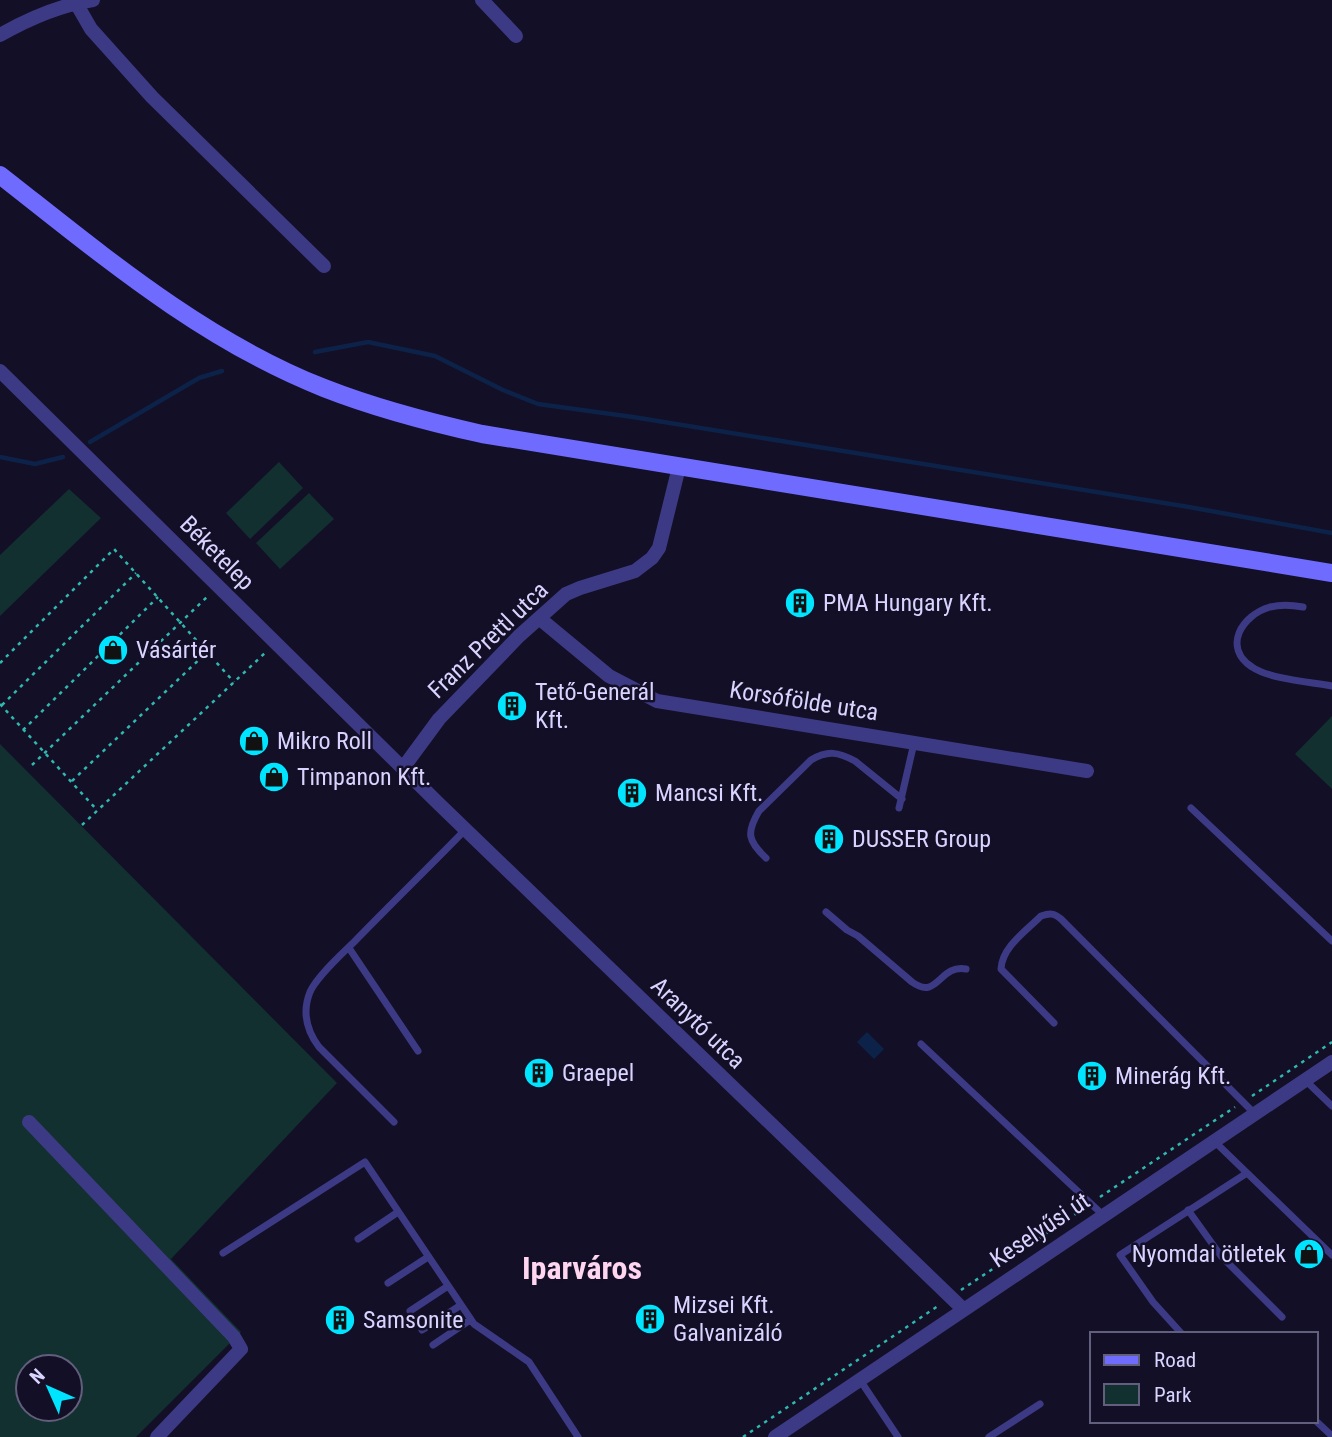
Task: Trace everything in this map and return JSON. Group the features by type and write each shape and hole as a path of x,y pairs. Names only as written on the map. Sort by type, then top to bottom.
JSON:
{"main road":[{"path":"0,176 127,274 222,337 322,387 362,402 482,434 1332,573"}],"street":[{"path":"0,35 53,6 93,0"},
{"path":"482,0 516,36"},
{"path":"76,3 91,29 152,97 324,266"},
{"name":"Béketelep","path":"0,371 403,768"},
{"name":"Franz Prettl utca","path":"403,768 439,719 519,636 566,594 635,571 652,558 659,548 679,467"},
{"name":"Korsófölde utca","path":"539,618 609,676 657,701 1087,771"},
{"name":"Aranytó utca","path":"403,768 962,1309"},
{"name":"Keselyűsi út","path":"775,1437 1332,1062"},
{"path":"29,1122 234,1337 241,1349 157,1437"}],"lane":[{"path":"1303,607 1280,605 1252,616 1239,633 1237,652 1245,663 1264,674 1332,685"},
{"path":"899,808 914,742"},
{"path":"766,858 751,841 754,819 767,803 818,755 835,753 855,761 902,799"},
{"path":"1191,808 1332,941"},
{"path":"394,1122 312,1038 306,1017 309,993 349,947 465,830"},
{"path":"826,912 920,987 933,986 952,969 966,969"},
{"path":"1054,1023 1001,970 1005,952 1041,916 1048,913 1056,914 1254,1114"},
{"path":"349,947 418,1051"},
{"path":"921,1044 1102,1215"},
{"path":"1305,1080 1332,1106"},
{"path":"1214,1140 1332,1255"},
{"path":"223,1253 365,1162 470,1320 529,1362 578,1437"},
{"path":"1180,1332 1153,1302 1120,1255 1247,1173"},
{"path":"1188,1210 1221,1256 1282,1317"},
{"path":"358,1239 398,1212"},
{"path":"388,1283 428,1257"},
{"path":"410,1311 448,1286"},
{"path":"422,1330 461,1305"},
{"path":"433,1345 470,1320"},
{"path":"860,1379 898,1437"},
{"path":"989,1437 1040,1404"},
{"path":"1318,1423 1332,1436"}],"path":[{"path":"0,663 114,549 234,682"},
{"path":"98,810 1,705 136,573"},
{"path":"32,765 218,586"},
{"path":"23,730 158,597"},
{"path":"82,825 276,643"},
{"path":"72,781 207,652"},
{"path":"743,1437 1332,1042"}],"green space":[{"path":"279,462 303,488 250,539 226,513"},
{"path":"69,489 101,518 0,616 0,555"},
{"path":"309,493 334,519 280,569 256,543"},
{"path":"1332,716 1332,789 1295,754"},
{"path":"0,744 337,1083 171,1259 241,1332 136,1437 0,1437"}],"water":[{"path":"867,1032 884,1049 874,1059 857,1042"}],"waterway":[{"path":"315,352 368,342 435,356 538,404 1189,507 1332,533"},
{"path":"90,442 199,378 222,371"},
{"path":"0,457 35,464 63,457"}],"place":[{"name":"PMA Hungary Kft.","path":"800,603"},
{"name":"Vásártér","path":"113,650"},
{"name":"Tető-Generál Kft.","path":"512,706"},
{"name":"Mikro Roll","path":"254,741"},
{"name":"Timpanon Kft.","path":"274,777"},
{"name":"Mancsi Kft.","path":"632,793"},
{"name":"DUSSER Group","path":"829,839"},
{"name":"Graepel","path":"539,1073"},
{"name":"Minerág Kft.","path":"1092,1076"},
{"name":"Nyomdai ötletek","path":"1309,1254"},
{"name":"Mizsei Kft. Galvanizáló","path":"650,1319"},
{"name":"Samsonite","path":"340,1320"}],"district":[{"name":"Iparváros","path":"582,1268"}]}
